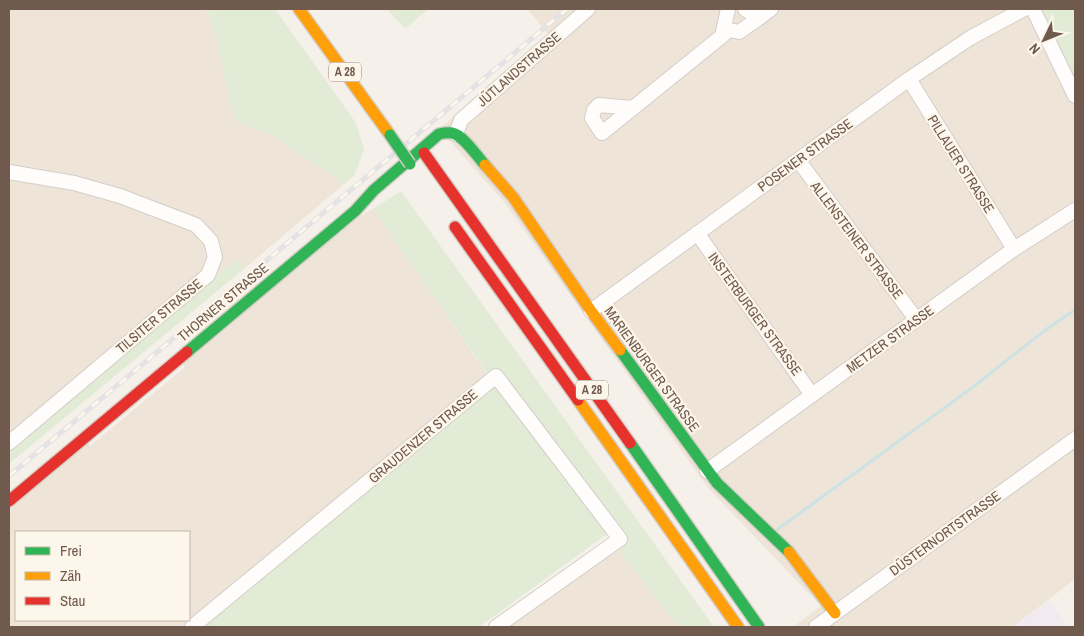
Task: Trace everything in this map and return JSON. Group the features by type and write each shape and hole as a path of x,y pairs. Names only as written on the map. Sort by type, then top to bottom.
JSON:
{"main road":[{"name":"A 28","path":"299,9 413,168"},
{"name":"THORNER STRASSE","path":"9,501 355,211 374,190 439,134 448,131 456,134"},
{"name":"MARIENBURGER STRASSE","path":"456,134 514,197 591,311 707,471 717,483 792,555 835,613"},
{"name":"A 28","path":"413,138 760,627"},
{"name":"A 28","path":"450,220 738,627"}],"street":[{"name":"JÜTLANDSTRASSE","path":"456,134 461,120 588,9"},
{"path":"722,36 728,9"},
{"path":"745,9 758,18"},
{"path":"632,108 729,30 739,32 771,9"},
{"name":"POSENER STRASSE","path":"591,311 909,79 970,38 1024,9"},
{"path":"1033,9 1075,96"},
{"name":"PILLAUER STRASSE","path":"909,79 1014,249"},
{"name":"ALLENSTEINER STRASSE","path":"798,160 916,319"},
{"name":"TILSITER STRASSE","path":"9,172 74,183 120,196 196,225 211,241 215,257 208,275 9,443"},
{"name":"METZER STRASSE","path":"707,471 1014,249 1075,210"},
{"name":"INSTERBURGER STRASSE","path":"697,234 812,395"},
{"name":"GRAUDENZER STRASSE","path":"192,627 496,376 620,539 496,627"},
{"name":"DÜSTERNORTSTRASSE","path":"816,627 1075,439"}],"shaded area":[{"path":"9,9 206,9 215,32 234,120 275,137 344,184 245,268 236,259 9,452"},
{"path":"527,9 1075,9 1075,579 1013,627 793,627 821,606 708,488 504,202 439,129 549,35"},
{"path":"373,209 489,377 183,627 9,627 9,510 87,443 90,446 185,367 183,364 357,218"},
{"path":"617,547 678,627 504,627"},
{"path":"1049,601 1069,627 1014,627"}],"green space":[{"path":"206,9 275,9 356,123 364,150 354,176 344,184 275,137 234,120 215,32"},
{"path":"387,9 428,9 405,29"},
{"path":"1049,9 1075,9 1075,83 1040,13"},
{"path":"401,191 714,627 678,627 607,534 479,627 203,627 496,386 373,209"},
{"path":"236,259 245,268 9,464 9,452"}],"waterway":[{"path":"778,529 969,390 1048,328 1075,310"}],"railway":[{"path":"9,476 567,9"}],"traffic: fast":[{"path":"187,352 355,211 374,190 439,134 452,133 461,138 485,165"},
{"path":"390,135 410,164"},
{"path":"620,350 717,483 789,552"},
{"path":"630,443 759,627"}],"traffic: slow":[{"path":"299,9 390,135"},
{"path":"485,165 513,197 620,350"},
{"path":"578,400 738,627"},
{"path":"789,552 835,613"}],"traffic: jam":[{"path":"424,153 630,443"},
{"path":"455,227 578,400"},
{"path":"9,501 187,352"}]}
